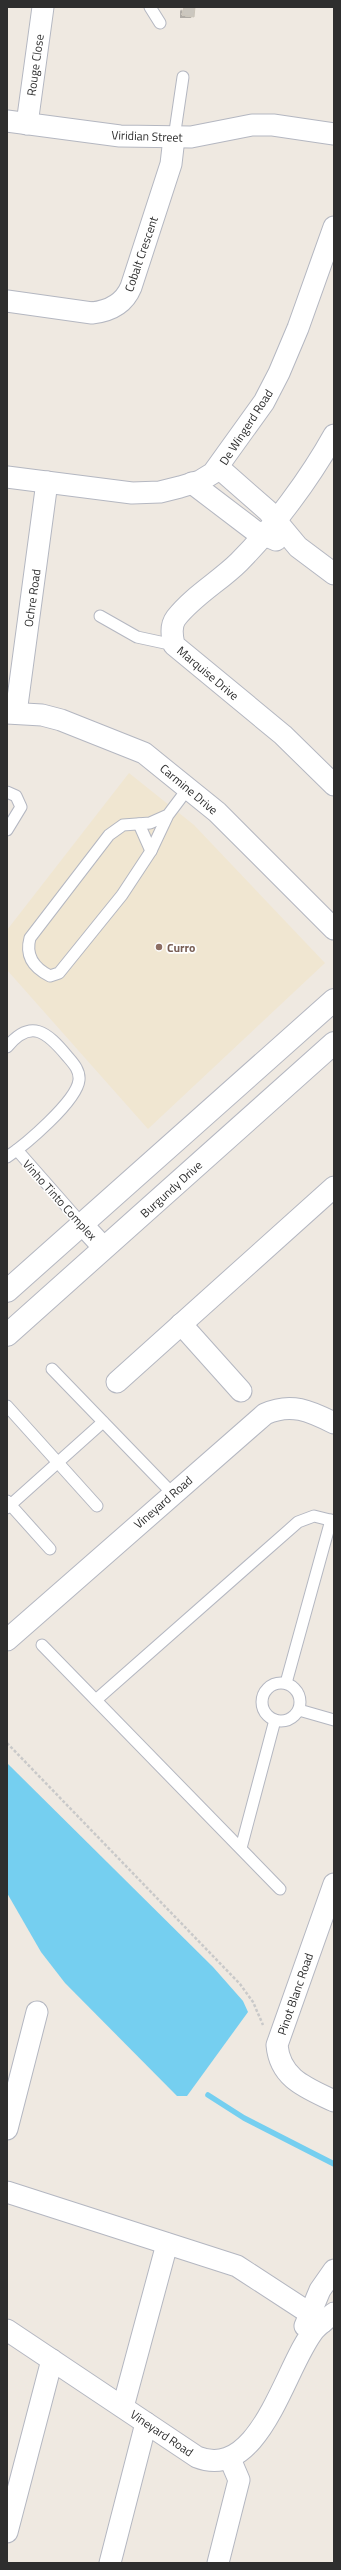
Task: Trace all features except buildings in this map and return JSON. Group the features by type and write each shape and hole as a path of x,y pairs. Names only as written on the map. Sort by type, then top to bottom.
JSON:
{"main road":[{"path":"7,1291 334,1000"},
{"name":"Burgundy Drive","path":"7,1335 334,1043"}],"street":[{"name":"Rouge Close","path":"17,122 43,7"},
{"name":"Viridian Street","path":"17,122 120,136 174,138 252,125 273,125 334,134"},
{"name":"Cobalt Crescent","path":"7,301 92,313 106,311 124,299 131,287 171,164 174,138"},
{"name":"De Wingerd Road","path":"7,477 132,493 160,492 192,484 208,477 219,468 264,402 279,373 298,328 334,227"},
{"name":"Marquise Drive","path":"334,435 276,520 263,536 239,562 176,618 172,628 174,645 283,735 334,785"},
{"path":"219,468 276,520 298,547 334,574"},
{"name":"Ochre Road","path":"12,713 47,482"},
{"path":"192,484 263,536 298,547"},
{"name":"Carmine Drive","path":"12,713 42,715 114,740 144,753 189,787 217,812 334,929"},
{"path":"117,1382 334,1187"},
{"name":"Vinho Tinto Complex","path":"82,1224 104,1248"},
{"path":"181,1324 241,1391"},
{"name":"Vineyard Road","path":"7,1640 258,1420 273,1411 299,1408 334,1423"},
{"name":"Pinot Blanc Road","path":"334,1884 277,2045 281,2065 290,2077 334,2102"},
{"path":"7,2129 37,2012"},
{"path":"7,2192 237,2266 322,2316"},
{"path":"123,2407 167,2244"},
{"path":"218,2563 239,2480 230,2459 244,2450 282,2394 296,2361 322,2316 320,2290 334,2270"},
{"name":"Vineyard Road","path":"7,2330 197,2457 214,2461 230,2459"},
{"path":"7,2532 52,2360"},
{"path":"110,2563 146,2423"}],"lane":[{"path":"150,7 160,24"},
{"path":"174,138 183,77"},
{"path":"100,616 137,637 174,645"},
{"path":"168,815 150,823 123,824 109,835 30,938 27,948 34,966 50,976 59,973 122,895 151,851 168,815 189,787"},
{"path":"7,792 16,796 21,807 7,830"},
{"path":"139,824 151,851"},
{"name":"Vinho Tinto Complex","path":"7,1047 16,1036 24,1031 39,1031 53,1041 79,1071 79,1080 76,1090 66,1103 17,1150 7,1157"},
{"name":"Vinho Tinto Complex","path":"17,1150 82,1224"},
{"path":"52,1369 173,1494"},
{"path":"7,1406 97,1506"},
{"path":"50,1549 8,1505 59,1464 103,1422"},
{"path":"96,1700 293,1526 308,1517 332,1520 286,1683"},
{"path":"42,1646 280,1889"},
{"path":"286,1683 298,1693 299,1710 292,1718 275,1720 263,1710 264,1694 271,1686 286,1683"},
{"path":"299,1710 334,1720"},
{"path":"241,1848 275,1720"}],"path":[{"path":"7,1743 240,1984 253,2002 263,2026"}],"shaded area":[{"name":"Curro","path":"129,773 194,825 325,963 148,1129 7,970 7,930"}],"water":[{"path":"7,1763 213,1967 243,2001 248,2012 187,2096 177,2096 65,1983 41,1952 7,1893"}],"waterway":[{"path":"208,2095 244,2118 334,2164"}],"place":[{"name":"Curro","path":"159,947"}]}
